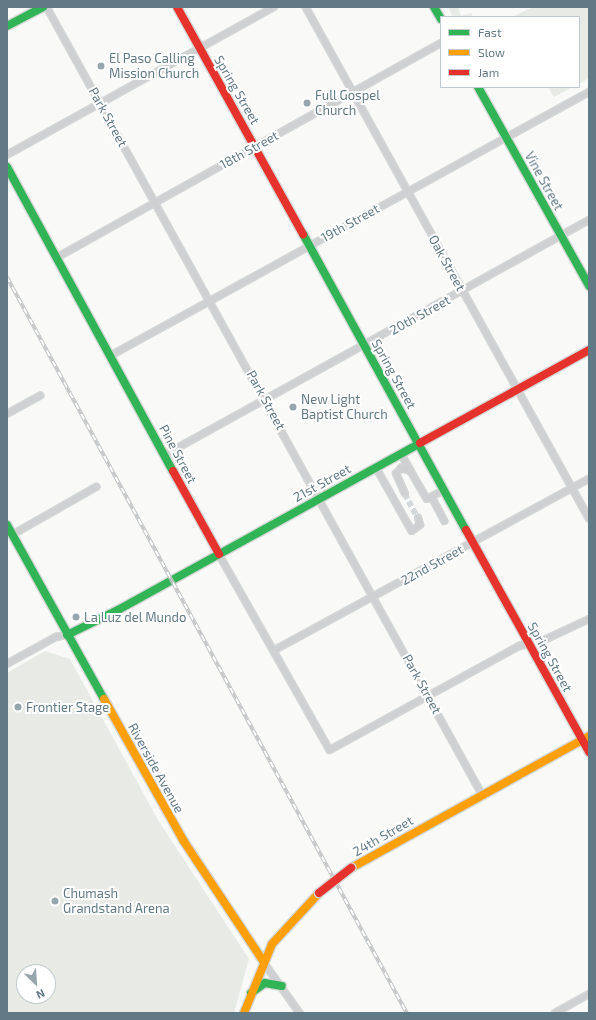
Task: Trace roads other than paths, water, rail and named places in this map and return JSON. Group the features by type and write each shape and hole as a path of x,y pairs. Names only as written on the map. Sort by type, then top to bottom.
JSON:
{"main road":[{"path":"7,26 43,7"},
{"name":"Spring Street","path":"177,7 529,643 586,738 589,752"},
{"path":"434,7 440,17"},
{"name":"Vine Street","path":"479,88 589,286"},
{"name":"Pine Street","path":"7,167 112,355 219,554"},
{"name":"21st Street","path":"67,635 219,554 589,350"},
{"name":"Riverside Avenue","path":"7,525 67,635 183,840 263,961"},
{"name":"24th Street","path":"244,1013 263,961 284,929 319,893 351,868 482,794 586,738"},
{"path":"251,994 265,983 273,982 282,986"}],"street":[{"name":"Park Street","path":"47,7 266,400 482,794"},
{"path":"7,155 274,7"},
{"name":"Oak Street","path":"306,7 352,93 589,518"},
{"name":"18th Street","path":"58,257 440,44"},
{"name":"19th Street","path":"112,355 309,245 589,92"},
{"name":"20th Street","path":"165,454 364,346 589,220"},
{"path":"7,414 40,396"},
{"path":"401,453 426,497 432,497 444,490"},
{"path":"376,467 412,531 420,525 418,518"},
{"path":"405,494 396,474 401,468 411,471"},
{"name":"22nd Street","path":"275,650 589,479"},
{"path":"12,535 96,487"},
{"path":"432,497 445,521"},
{"name":"Pine Street","path":"219,554 264,637 275,650 330,750 429,696"},
{"path":"429,696 519,646 540,642 589,619"},
{"path":"7,664 56,637 67,635"},
{"name":"Riverside Avenue","path":"263,961 300,1013"},
{"path":"555,1013 589,994"}],"tunnel":[{"path":"405,494 418,518"}],"railway":[{"path":"7,277 407,1013"}],"place":[{"name":"El Paso Calling Mission Church","path":"101,66"},
{"name":"Full Gospel Church","path":"307,103"},
{"name":"New Light Baptist Church","path":"293,407"},
{"name":"La Luz del Mundo","path":"76,617"},
{"name":"Frontier Stage","path":"18,707"},
{"name":"Chumash Grandstand Arena","path":"55,901"}]}
